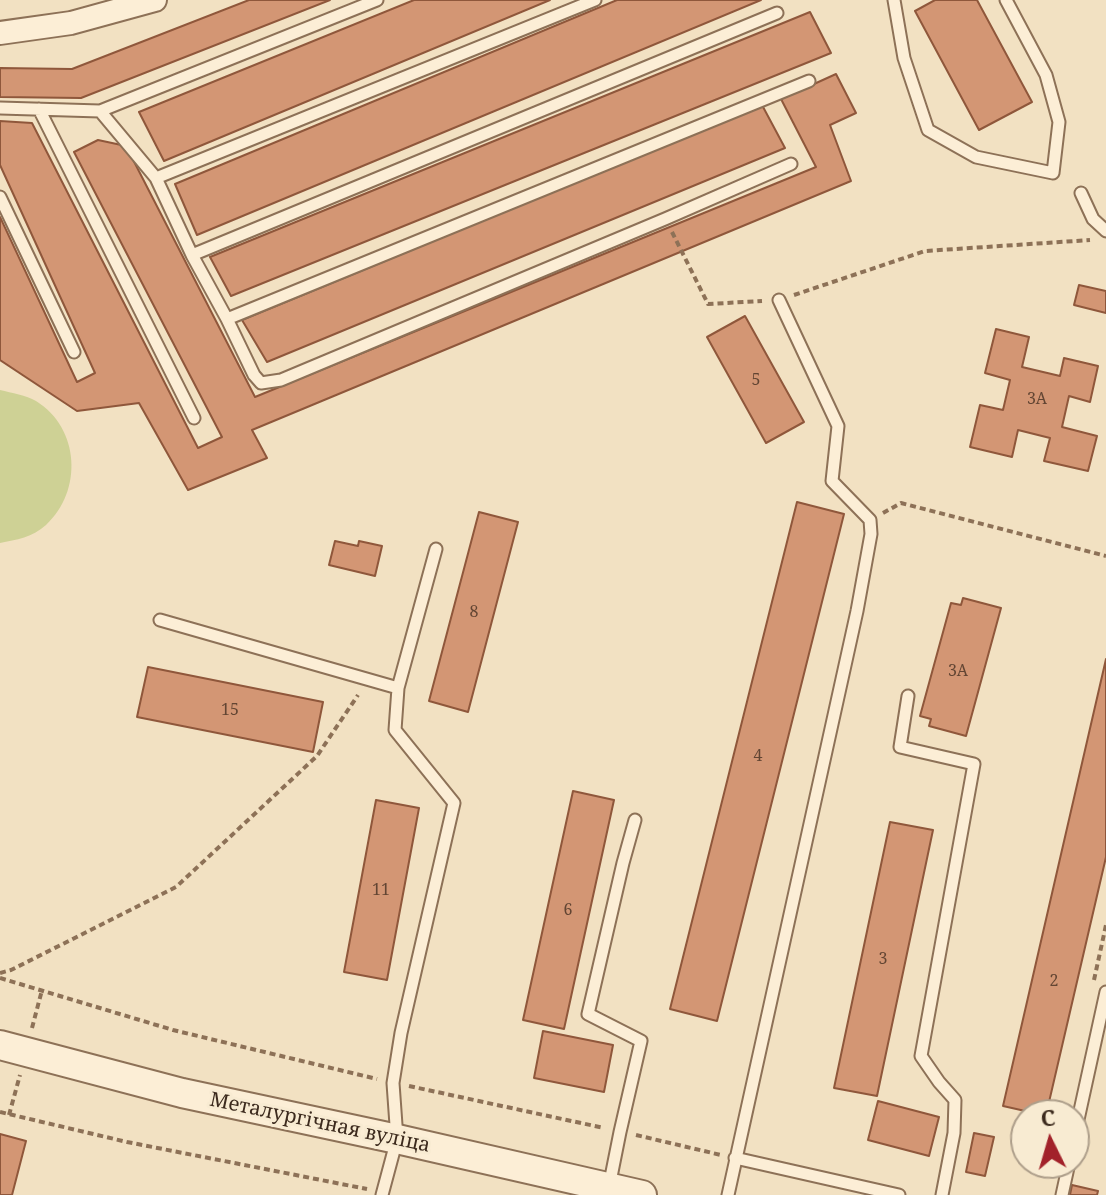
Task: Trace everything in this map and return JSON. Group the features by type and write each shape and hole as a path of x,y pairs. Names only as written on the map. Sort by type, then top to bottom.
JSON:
{"street":[{"path":"0,33 71,23 151,1"},
{"name":"Металургічная вуліца","path":"0,1045 182,1093 642,1195"}],"lane":[{"path":"0,108 100,111 377,0"},
{"path":"156,178 595,0"},
{"path":"894,0 904,58 928,130 976,157 1053,173 1059,122 1046,75 1006,0"},
{"path":"192,255 777,13"},
{"path":"227,319 809,81"},
{"path":"39,109 194,418"},
{"path":"100,111 156,178 192,255 261,383 281,380 791,164"},
{"path":"1081,193 1093,219 1106,231"},
{"path":"0,197 74,352"},
{"path":"728,1195 857,611 871,534 870,520 832,481 838,426 779,300"},
{"path":"382,1194 397,1139 393,1083 401,1033 454,803 395,730 398,688 436,549"},
{"path":"160,620 398,688"},
{"path":"908,696 900,747 974,764 921,1056 955,1100 954,1133 942,1195"},
{"path":"609,1188 641,1041 588,1014 635,820"},
{"path":"1083,1099 1106,992"},
{"path":"735,1158 899,1195"}],"path":[{"path":"665,219 708,304 779,300 925,251 1095,239"},
{"path":"870,520 901,503 1106,556"},
{"path":"0,975 176,887 317,756 369,680"},
{"path":"0,975 173,1030 393,1083 735,1158"},
{"path":"0,1112 127,1142 382,1194"}],"green space":[{"path":"0,390 32,399 51,413 68,443 71,478 58,511 46,525 30,535 0,543"}],"building":[{"path":"249,0 330,0 81,98 0,97 0,68 72,69"},
{"path":"414,0 550,0 164,161 139,112"},
{"path":"617,0 761,0 197,235 175,184"},
{"path":"935,0 977,0 1032,102 979,130 915,11"},
{"path":"810,12 831,53 231,296 210,257"},
{"path":"836,74 856,113 830,125 851,181 252,430 267,458 188,490 139,403 77,411 0,360 0,217 77,382 95,373 0,165 0,121 32,123 198,448 222,437 74,152 98,140 126,146 255,397 816,167 781,99"},
{"path":"762,105 785,148 267,362 242,320"},
{"path":"1079,285 1106,291 1106,313 1074,305"},
{"path":"745,316 804,422 766,443 707,337"},
{"path":"996,329 1029,337 1022,367 1060,376 1064,358 1098,366 1090,402 1069,396 1062,427 1097,436 1088,471 1044,461 1050,438 1018,430 1012,457 970,447 980,405 1003,410 1010,380 985,373"},
{"path":"797,502 844,514 717,1021 670,1009"},
{"path":"479,512 518,522 468,712 429,701"},
{"path":"335,541 358,546 359,541 382,546 375,576 329,565"},
{"path":"963,598 1001,608 966,736 929,726 931,719 920,716 951,603 961,605"},
{"path":"1106,659 1106,857 1050,1099 1010,1099 1010,1108 1003,1106"},
{"path":"148,667 323,702 313,752 137,717"},
{"path":"573,791 614,800 564,1029 523,1020"},
{"path":"376,800 419,808 387,980 344,972"},
{"path":"890,822 933,830 877,1096 834,1088"},
{"path":"543,1031 613,1045 604,1092 534,1078"},
{"path":"878,1101 939,1117 929,1156 868,1140"},
{"path":"974,1133 994,1137 985,1176 966,1172"},
{"path":"0,1134 26,1141 12,1195 0,1195"},
{"path":"1072,1185 1098,1191 1097,1195 1070,1195"}]}
